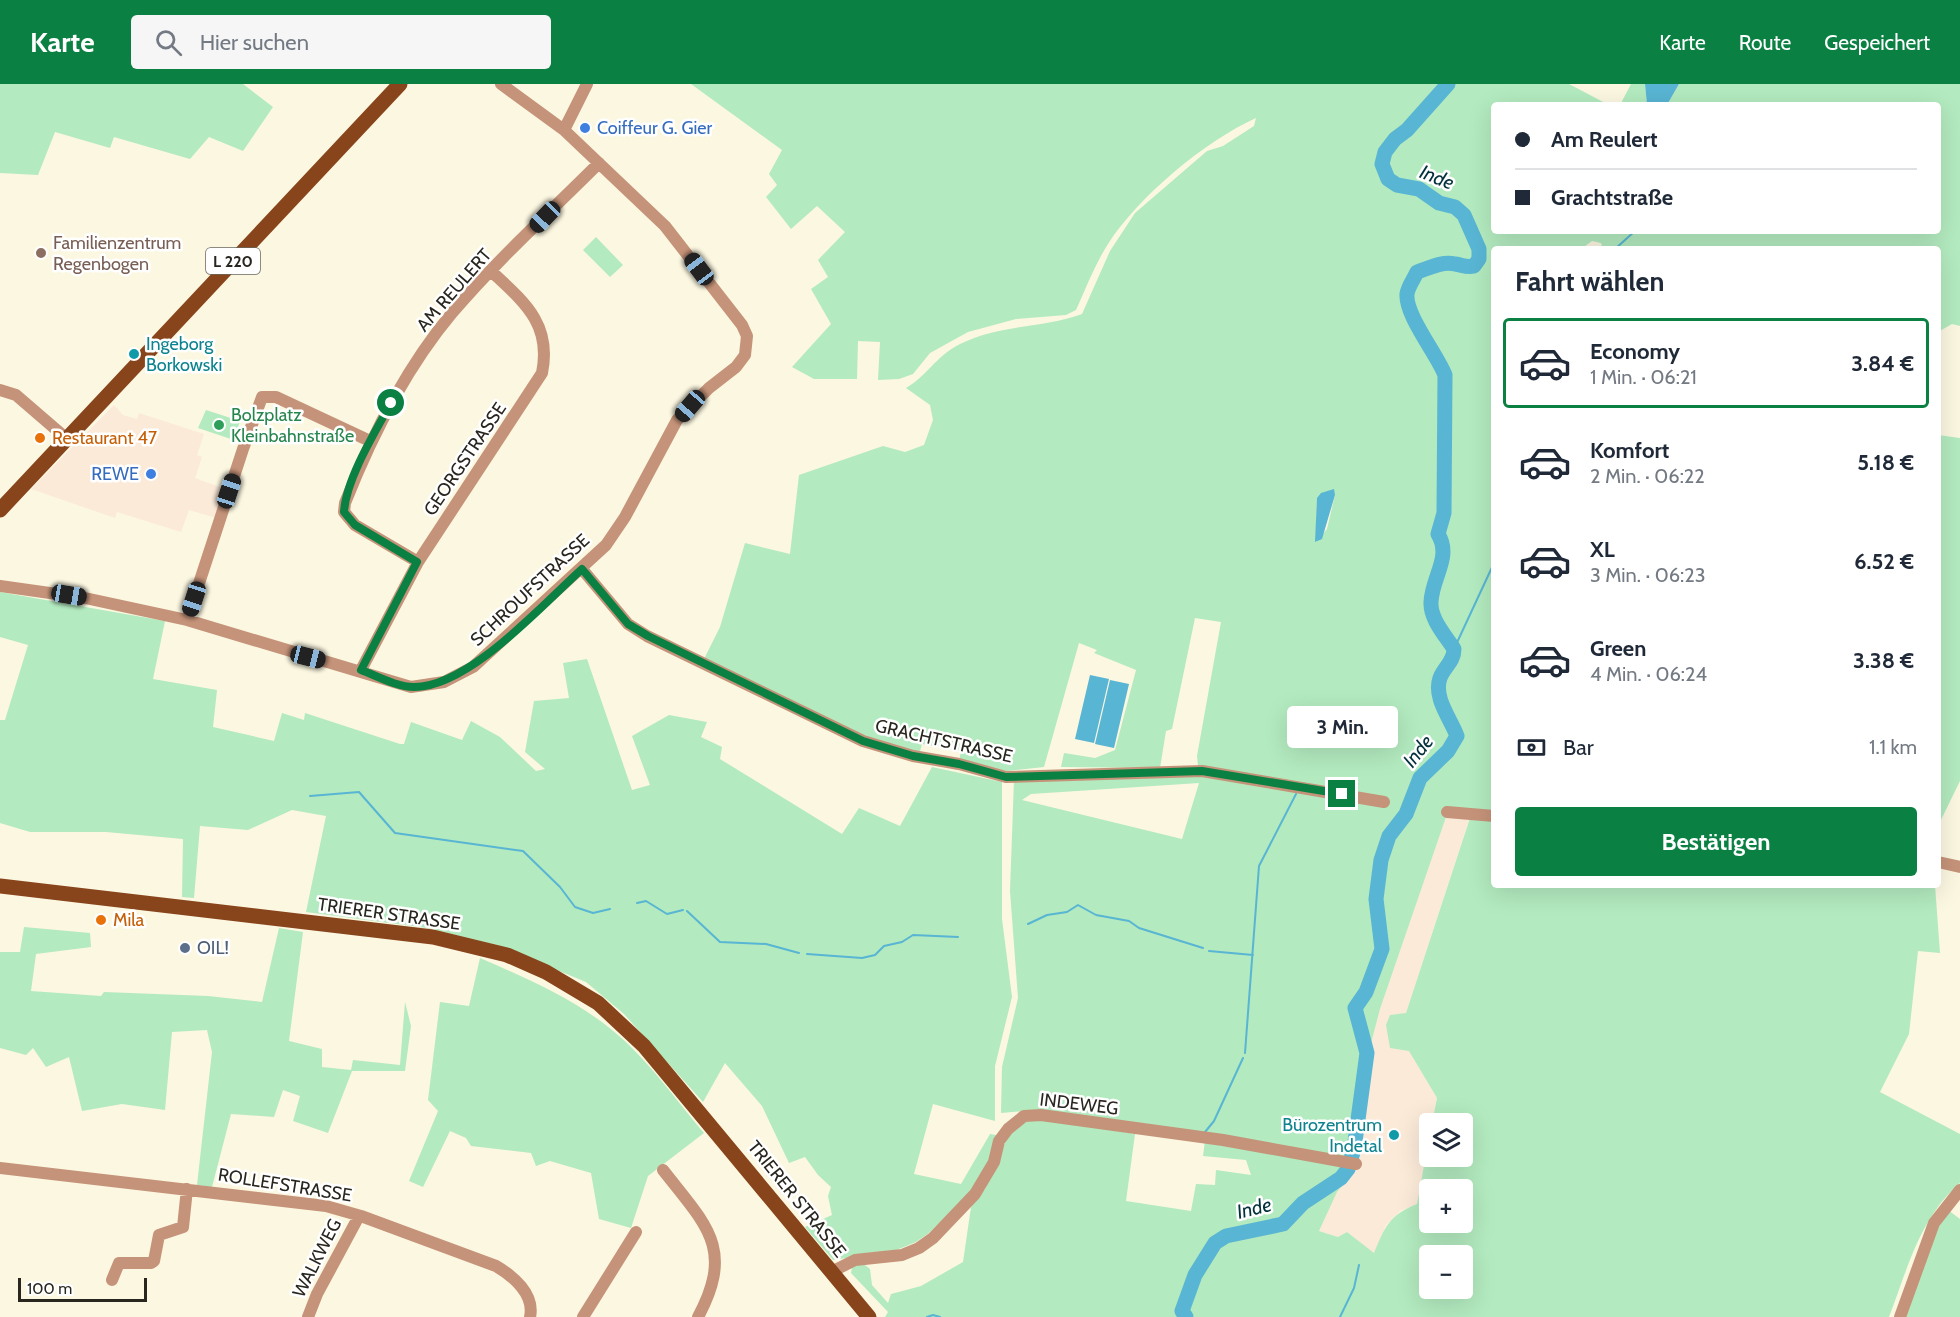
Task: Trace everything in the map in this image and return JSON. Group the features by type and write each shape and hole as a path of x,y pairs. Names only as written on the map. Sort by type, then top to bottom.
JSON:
{"main road":[{"name":"L 220","path":"0,510 400,84"},
{"name":"TRIERER STRASSE","path":"0,886 433,937 507,955 546,972 598,1003 644,1046 869,1317"}],"street":[{"name":"SCHROUFSTRASSE","path":"0,586 85,598 187,620 361,670 411,687 429,686 458,676 488,654 582,569 606,544 625,517 677,420 709,388 736,367 748,348 742,325 665,226 564,130 501,84"},
{"path":"564,130 587,84"},
{"name":"AM REULERT","path":"417,562 355,525 344,512 345,503 370,441 416,362 452,313 599,163"},
{"name":"GEORGSTRASSE","path":"361,670 417,562 542,373 544,342 538,324 516,294 492,272"},
{"path":"0,390 16,395 67,439"},
{"path":"187,620 243,448 262,398 276,397 370,441"},
{"name":"GRACHTSTRASSE","path":"582,569 628,624 648,636 863,741 894,751 1006,777 1202,771 1384,802"},
{"path":"1447,812 1491,816"},
{"path":"1941,863 1960,867"},
{"name":"INDEWEG","path":"831,1272 855,1260 902,1255 919,1248 933,1238 975,1194 994,1162 999,1141 1015,1122 1024,1116 1041,1115 1222,1140 1356,1164"},
{"name":"ROLLEFSTRASSE","path":"0,1168 326,1206 496,1266 512,1275 523,1288 533,1315"},
{"path":"663,1170 703,1224 716,1253 716,1269 710,1293 698,1317"},
{"path":"112,1280 119,1263 151,1263 154,1261 159,1235 183,1227 187,1189"},
{"path":"1900,1317 1934,1223 1960,1190"},
{"name":"WALKWEG","path":"308,1317 317,1294 359,1216"},
{"path":"583,1317 636,1232"}],"shaded area":[{"path":"114,405 123,415 137,419 139,413 204,434 197,455 202,457 195,478 225,489 216,518 189,510 181,532 117,512 115,518 31,489"},
{"path":"1446,816 1470,817 1406,1013 1409,1051 1437,1098 1434,1113 1419,1113 1419,1167 1424,1167 1422,1179 1419,1179 1417,1204 1400,1211 1386,1225 1374,1254 1347,1232 1338,1237 1319,1231 1337,1191 1356,1168 1373,1060 1370,1047 1380,1009"}],"green space":[{"path":"0,84 243,84 273,107 243,151 209,137 190,159 114,137 110,148 55,132 38,175 0,173"},
{"path":"691,84 1569,84 1603,102 1491,102 1491,234 1941,234 1941,102 1669,102 1679,84 1960,84 1960,326 1952,324 1941,330 1941,246 1602,246 1601,243 1592,241 1585,246 1491,246 1491,888 1935,888 1940,953 1918,951 1909,1034 1880,1092 1960,1134 1960,1183 1946,1197 1925,1228 1916,1245 1889,1317 885,1317 888,1312 851,1273 853,1263 861,1262 870,1269 872,1285 888,1303 891,1294 921,1286 963,1262 971,1207 985,1189 1008,1136 1024,1121 1044,1118 1135,1134 1126,1201 1191,1211 1196,1184 1215,1185 1216,1170 1251,1175 1246,1160 1203,1156 1205,1141 1025,1111 1001,1113 1002,1067 1018,998 1010,891 1014,780 1199,775 1197,756 1221,622 1195,618 1172,729 1166,731 1160,768 1061,767 1064,753 1095,758 1115,750 1136,670 1094,653 1097,650 1079,643 1044,767 1007,771 959,762 961,751 922,744 919,755 863,739 703,661 720,627 745,543 790,554 799,475 883,446 905,452 924,445 933,420 930,405 906,388 951,349 976,337 1082,314 1110,251 1135,213 1207,151 1223,146 1254,126 1256,118 1236,128 1195,156 1174,172 1137,208 1103,252 1076,310 1066,315 1016,319 968,332 930,353 913,374 899,379 878,380 880,342 858,341 857,379 814,379 792,367 831,324 811,289 828,277 818,260 845,232 817,206 791,229 766,197 777,185 769,174 782,150","holes":["1335,495 1327,529 1316,542 1317,498","1199,783 1182,839 1022,800 1031,794","1446,817 1470,818 1406,1013 1390,1015 1386,1025 1390,1048 1409,1051 1437,1098 1434,1113 1473,1113 1473,1167 1424,1167 1422,1179 1473,1179 1473,1233 1419,1233 1419,1193 1417,1204 1394,1217 1389,1223 1374,1253 1347,1232 1338,1237 1319,1231 1337,1192 1356,1168 1373,1060 1370,1047 1380,1009"]},
{"path":"1631,84 1645,84 1647,102 1622,102"},
{"path":"596,237 623,265 610,277 583,250"},
{"name":"Bolzplatz Kleinbahnstraße","path":"206,410 240,421 234,440 198,428"},
{"path":"1941,435 1960,438 1960,781 1941,820"},
{"path":"0,592 165,621 153,679 217,690 213,727 274,741 282,713 304,720 305,713 400,744 404,744 411,722 462,740 471,721 500,737 536,771 545,769 525,752 534,701 569,698 563,663 587,659 632,790 650,785 632,736 669,715 707,722 701,737 722,747 720,759 842,834 859,808 900,826 932,767 1002,782 1002,919 1012,997 995,1066 995,1121 933,1104 914,1174 961,1184 990,1134 996,1135 993,1163 972,1191 929,1233 916,1242 894,1251 833,1260 805,1227 832,1215 828,1196 831,1187 818,1175 805,1157 789,1163 762,1106 725,1063 703,1102 624,1014 586,982 496,945 427,928 306,912 326,816 292,810 248,830 200,826 194,898 182,897 183,839 106,832 30,832 0,823 0,720 5,720 28,645 0,637"},
{"path":"24,927 90,933 91,947 36,954 31,991 101,996 104,992 208,996 262,1002 279,928 303,932 289,1041 322,1049 322,1067 351,1070 353,1060 400,1065 405,1002 411,1026 405,1071 352,1071 328,1133 293,1121 300,1096 283,1090 274,1117 231,1114 212,1187 197,1185 212,1052 207,1030 172,1032 165,1110 122,1104 82,1111 69,1057 46,1067 33,1048 26,1055 0,1048 0,952 20,952"},
{"path":"480,958 565,998 612,1030 649,1066 704,1133 648,1176 631,1228 599,1219 591,1173 550,1161 536,1166 531,1153 471,1146 466,1138 450,1131 423,1187 409,1181 438,1111 428,1100 440,1002 469,1006"},
{"path":"1948,1210 1960,1219 1960,1317 1905,1317 1938,1226"}],"water":[{"path":"1645,84 1679,84 1669,102 1647,102"},
{"path":"1334,489 1335,495 1322,539 1315,542 1317,498 1321,493"},
{"path":"1090,675 1109,679 1094,743 1075,739"},
{"path":"1110,680 1129,684 1114,748 1095,744"}],"waterway":[{"name":"Inde","path":"1186,1317 1182,1311 1195,1275 1215,1243 1226,1236 1283,1224 1303,1203 1341,1178 1348,1169 1354,1149 1367,1053 1355,1008 1366,992 1382,949 1376,899 1381,860 1389,836 1406,814 1420,778 1448,751 1457,736 1441,701 1438,686 1454,649 1435,621 1431,608 1432,593 1443,551 1438,534 1444,513 1445,375 1411,313 1407,294 1417,272 1445,263 1474,266 1479,259 1479,249 1464,215 1455,207 1439,203 1419,189 1397,185 1388,179 1382,164 1385,152 1395,139 1407,130 1448,84"},
{"path":"1618,246 1632,234"},
{"path":"1454,649 1491,569"},
{"path":"310,796 359,792 395,833 523,851 560,887 575,907 593,913 610,909"},
{"path":"1245,1053 1259,866 1296,794"},
{"path":"637,903 646,901 667,914 683,910"},
{"path":"1028,924 1047,915 1067,912 1078,905 1096,915 1129,921 1139,928 1203,948"},
{"path":"687,911 720,942 766,944 799,953"},
{"path":"807,954 862,958 875,955 884,946 902,942 913,935 958,937"},
{"path":"1209,951 1253,955"},
{"path":"1205,1132 1214,1121 1243,1058"},
{"path":"1340,1317 1354,1288 1359,1265"},
{"path":"927,1317 933,1315 940,1317"}],"place":[{"name":"Coiffeur G. Gier","path":"585,128"},
{"name":"Familienzentrum Regenbogen","path":"41,253"},
{"name":"Ingeborg Borkowski","path":"134,354"},
{"name":"Bolzplatz Kleinbahnstraße","path":"219,425"},
{"name":"Restaurant 47","path":"40,438"},
{"name":"REWE","path":"151,474"},
{"name":"Mila","path":"101,920"},
{"name":"OIL!","path":"185,948"},
{"name":"Bürozentrum Indetal","path":"1394,1135"}],"route":[{"path":"391,403 370,441 345,503 344,512 355,525 417,562 361,670 411,687 429,686 458,676 488,654 582,569 628,624 648,636 863,741 894,751 959,764 1006,777 1202,771 1342,794"}]}
